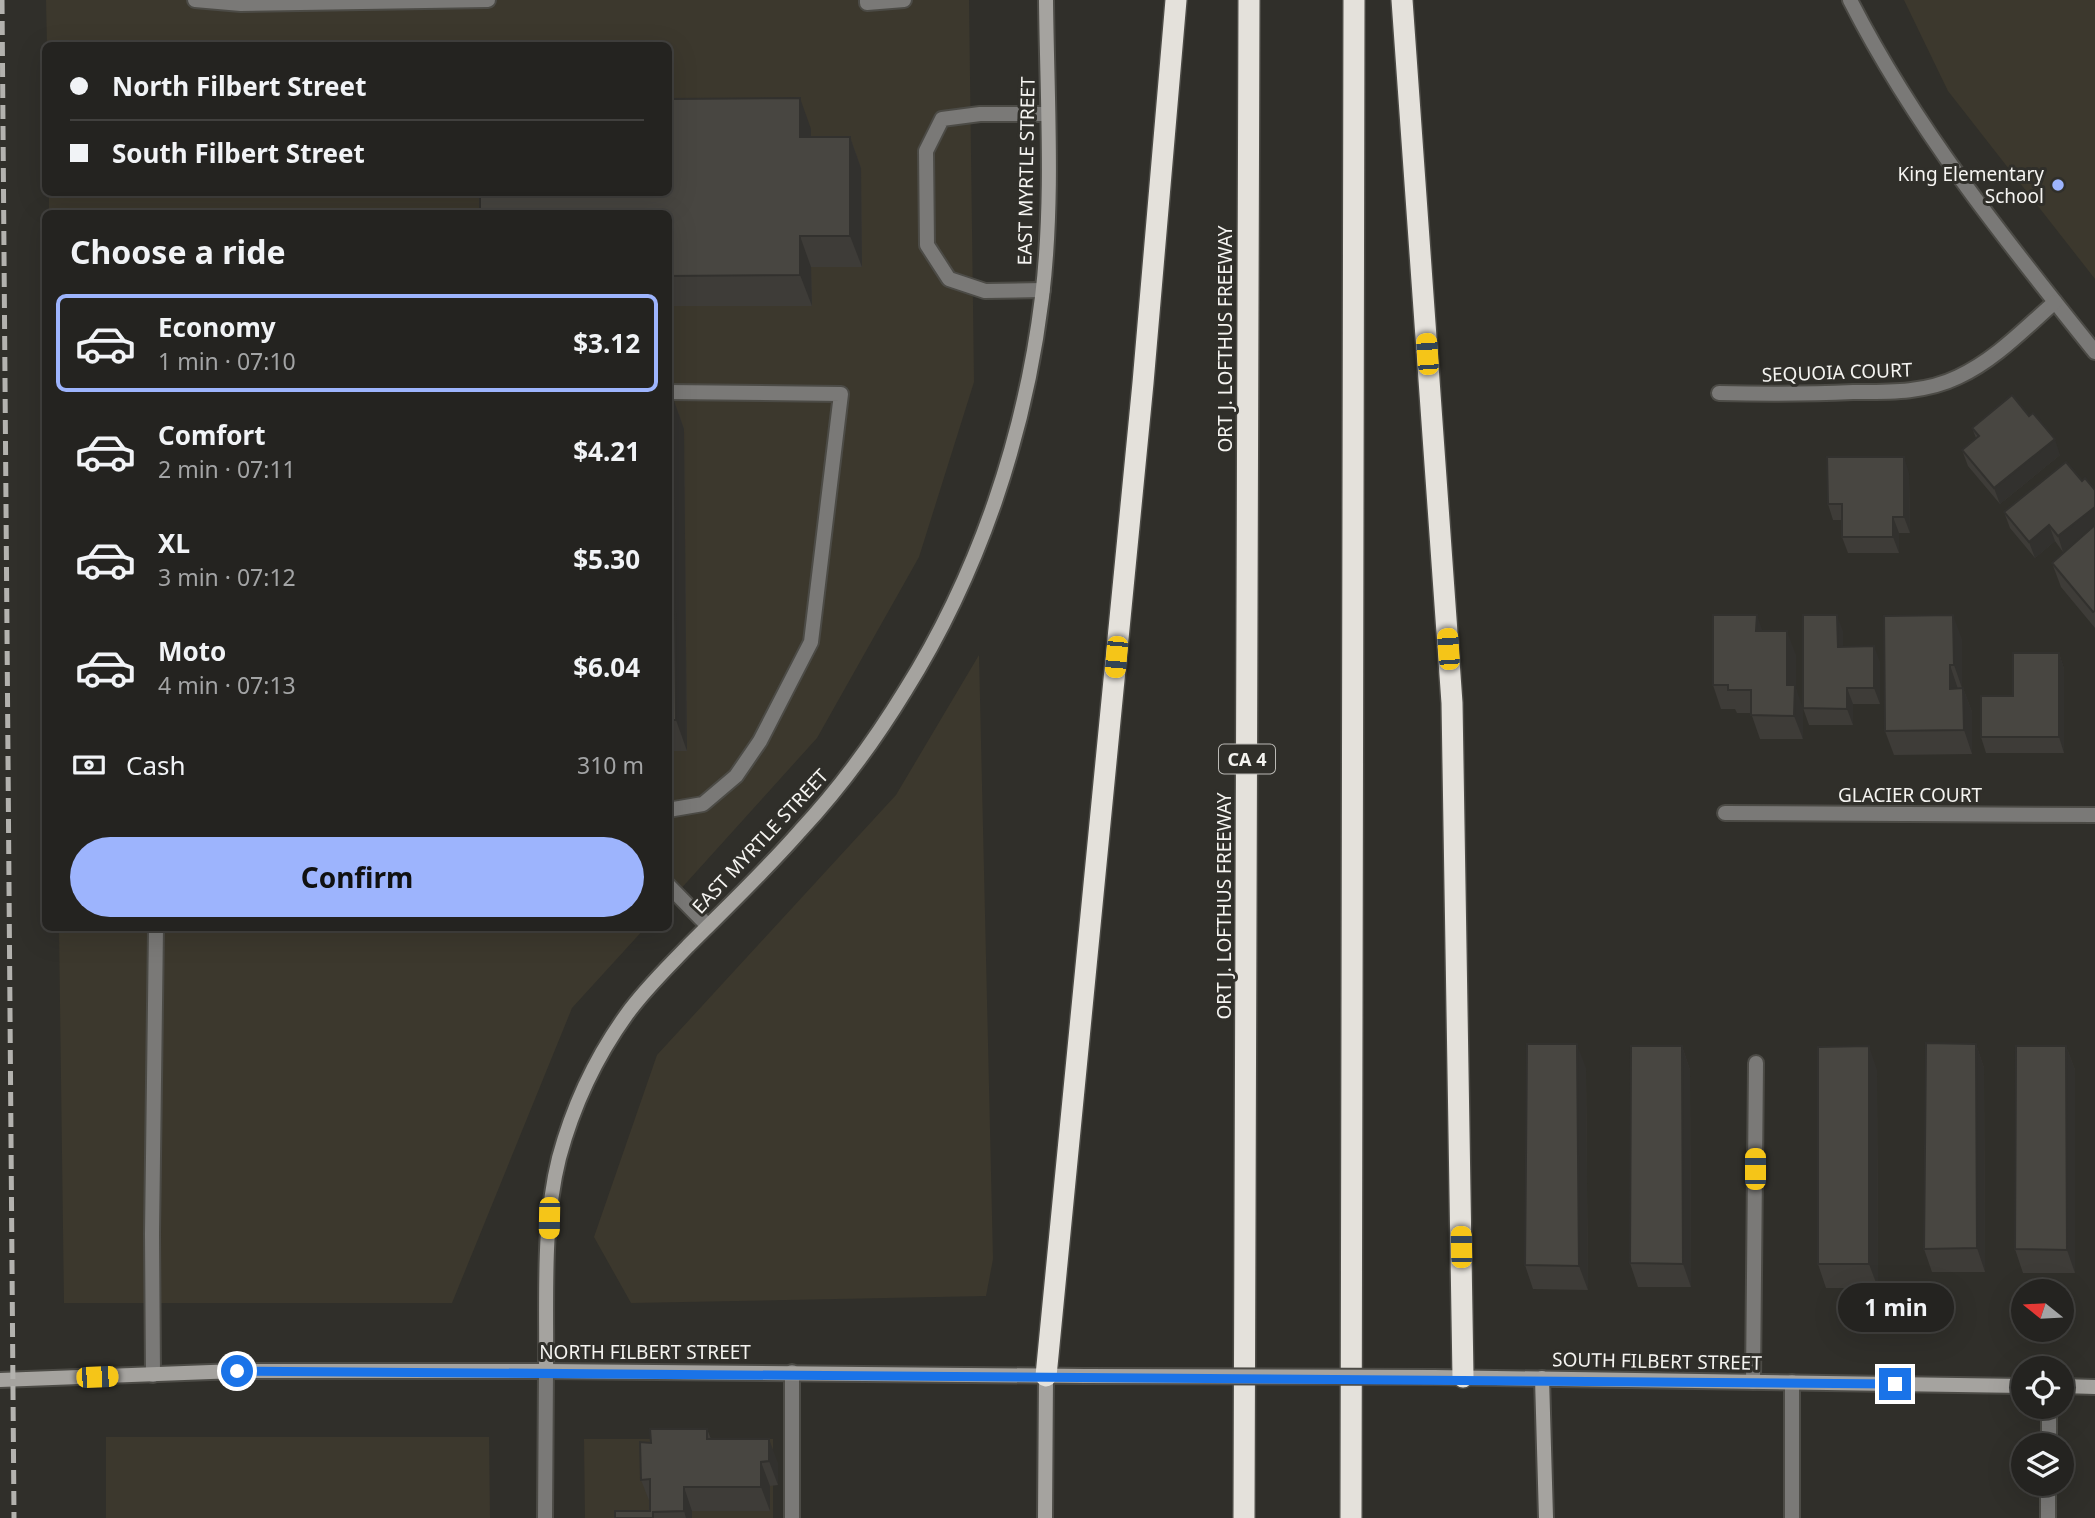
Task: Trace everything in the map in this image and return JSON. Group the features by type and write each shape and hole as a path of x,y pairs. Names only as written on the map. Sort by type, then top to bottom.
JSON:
{"highway":[{"path":"1046,1376 1143,383 1176,0"},
{"name":"ORT J. LOFTHUS FREEWAY","path":"1244,1518 1249,0"},
{"path":"1351,1518 1354,0"},
{"path":"1402,0 1452,703 1463,1377"}],"street":[{"path":"195,0 241,4 488,0"},
{"path":"867,0 867,3 904,0"},
{"name":"EAST MYRTLE STREET","path":"546,1371 549,1218 559,1161 572,1114 594,1066 628,1012 802,830 857,763 906,690 948,613 982,538 1006,469 1028,384 1043,290 1049,202 1046,0"},
{"path":"1850,0 1947,161 2095,352"},
{"path":"1043,290 985,291 948,279 928,245 926,151 942,120 980,114 1047,114"},
{"name":"SEQUOIA COURT","path":"1719,393 1786,394 1929,388 1957,378 1987,361 2055,302"},
{"path":"672,392 841,394 811,642 760,741 736,776 702,804 672,809"},
{"name":"GLACIER COURT","path":"1725,813 2095,815"},
{"path":"672,889 708,926"},
{"path":"153,1374 156,931"},
{"path":"1753,1381 1756,1063"},
{"name":"NORTH FILBERT STREET","path":"0,1380 237,1371 792,1372 1290,1377"},
{"path":"545,1518 546,1371"},
{"path":"792,1372 792,1518"},
{"path":"1045,1518 1046,1376"},
{"name":"SOUTH FILBERT STREET","path":"1290,1377 1463,1377 2011,1386"},
{"path":"1542,1378 1546,1518"},
{"path":"1792,1382 1792,1518"},
{"path":"2074,1386 2095,1387"},
{"path":"2048,1518 2049,1496"}],"shaded area":[{"path":"46,0 969,0 974,382 919,557 817,738 672,899 672,210 49,210 49,196 672,196 672,42 47,42"},
{"name":"King Elementary School","path":"1904,0 2095,0 2095,279 1948,91"},
{"path":"979,655 993,1259 986,1296 631,1303 594,1237 657,1055 896,795"},
{"path":"59,931 642,931 572,1008 452,1303 64,1303"},
{"path":"106,1437 489,1437 490,1518 106,1518"},
{"path":"584,1439 773,1439 773,1518 585,1518"}],"building":[{"path":"800,98 800,137 850,137 850,236 800,236 800,275 672,276 672,210 480,210 480,196 672,196 672,99"},
{"path":"2012,395 2029,416 2033,413 2055,439 1994,488 1962,450 1979,436 1972,428"},
{"path":"672,398 673,398 676,720 672,720"},
{"path":"1827,457 1904,457 1904,517 1893,517 1893,537 1842,537 1842,504 1828,504"},
{"path":"2066,462 2082,481 2085,478 2095,490 2095,507 2058,536 2049,525 2029,542 2004,512"},
{"path":"2095,525 2095,611 2093,612 2052,563"},
{"path":"1713,615 1757,615 1756,631 1787,631 1787,685 1795,685 1794,716 1751,715 1751,690 1728,690 1728,685 1713,685"},
{"path":"1803,615 1837,615 1838,647 1874,646 1874,688 1847,688 1847,709 1803,708"},
{"path":"1953,615 1954,665 1950,665 1950,689 1963,688 1964,730 1885,731 1884,616"},
{"path":"2013,653 2059,653 2059,737 1981,737 1981,696 2013,696"},
{"path":"1926,1043 1976,1044 1977,1248 1924,1249"},
{"path":"1527,1044 1577,1044 1579,1266 1525,1265"},
{"path":"1631,1046 1682,1046 1683,1264 1630,1263"},
{"path":"1869,1046 1869,1264 1818,1264 1818,1047"},
{"path":"2016,1046 2066,1046 2067,1250 2015,1249"},
{"path":"650,1429 707,1429 707,1439 769,1439 769,1461 761,1462 761,1487 684,1487 684,1511 653,1512 653,1518 615,1518 615,1511 650,1511 650,1479 641,1480 640,1442 651,1443"}],"railway":[{"path":"2,0 14,1518"}],"place":[{"name":"King Elementary School","path":"2058,185"}],"route":[{"path":"237,1371 1463,1377 1895,1384"}]}
